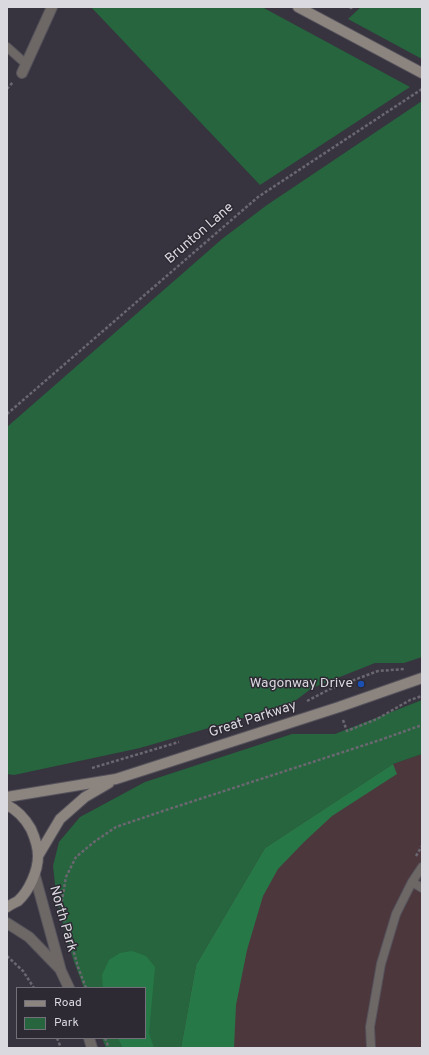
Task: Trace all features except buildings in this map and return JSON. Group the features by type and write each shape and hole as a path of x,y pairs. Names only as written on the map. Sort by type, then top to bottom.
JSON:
{"street":[{"path":"24,68 52,7"},
{"path":"298,7 422,73"},
{"name":"Great Parkway","path":"7,797 116,779 339,707 422,678"},
{"name":"Great Parkway","path":"38,856 60,819 85,797 116,779"},
{"name":"Great Parkway","path":"7,805 13,808 28,823 36,840 38,856 35,876 25,893 18,900 7,907"},
{"name":"North Park","path":"35,876 61,971 69,987"},
{"name":"North Park","path":"7,924 29,937 61,971"}],"lane":[{"path":"7,47 24,68"},
{"path":"371,1048 370,1027 381,964 396,914 412,882 422,867"},
{"path":"412,882 422,888"}],"path":[{"name":"Brunton Lane","path":"7,414 258,197 422,89"},
{"path":"305,703 330,689 378,671 408,668"},
{"path":"339,707 347,731 377,719 410,700 422,696"},
{"path":"86,987 78,967 61,906 66,877 76,857 94,842 116,827 422,725"},
{"path":"85,770 180,742"},
{"path":"7,956 23,970 33,987"}],"shaded area":[{"path":"422,754 422,1048 181,1048 196,965 265,848 393,764"}],"green space":[{"path":"91,7 262,7 410,87 260,185"},
{"path":"361,7 422,7 422,59 348,19"},
{"path":"422,101 422,657 404,663 375,663 312,688 291,704 140,748 14,775 7,774 7,427 222,239 267,205"},
{"path":"422,700 422,754 393,764 265,848 196,965 181,1048 106,1048 102,1039 146,1039 146,987 84,987 73,959 57,902 53,866 59,842 80,817 145,782 292,734 335,734"},
{"path":"393,764 397,774 332,816 278,869 263,896 247,950 236,1005 234,1048 181,1048 196,965 265,848"},
{"path":"132,951 146,956 155,967 149,1033 154,1048 123,1048 118,1039 146,1039 146,987 103,987 102,975 109,960 120,953"}],"place":[{"name":"Wagonway Drive","path":"361,684"}]}
